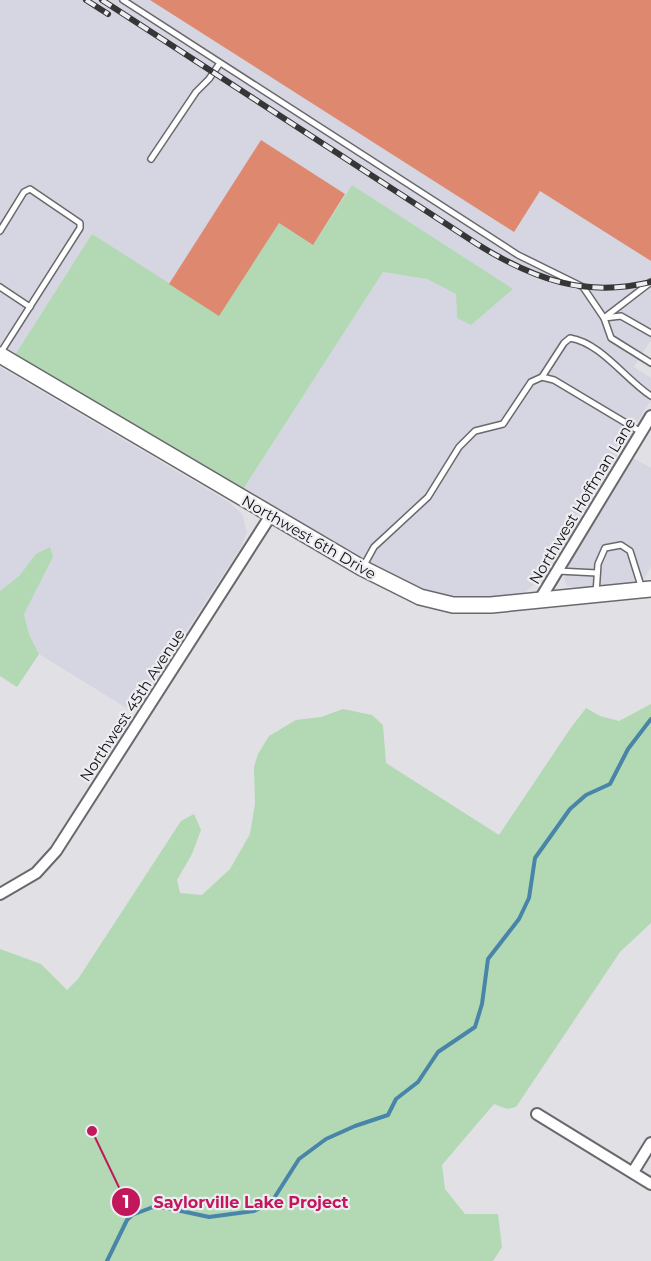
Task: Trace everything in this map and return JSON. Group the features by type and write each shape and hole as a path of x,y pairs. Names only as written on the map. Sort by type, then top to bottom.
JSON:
{"main road":[{"name":"Northwest 6th Drive","path":"0,354 386,582 420,597 471,606 647,590"}],"street":[{"name":"Northwest Hoffman Lane","path":"539,601 651,416"},
{"name":"Northwest 45th Avenue","path":"0,894 36,873 56,851 271,515"},
{"path":"537,1114 651,1184"},
{"path":"633,1172 651,1143"}],"lane":[{"path":"123,0 518,255 583,287 604,318 611,338 651,363"},
{"path":"151,159 196,92 220,63"},
{"path":"0,231 24,192 30,189 80,223 80,228 0,354"},
{"path":"604,318 651,282"},
{"path":"0,287 30,307"},
{"path":"604,318 621,316 651,333"},
{"path":"362,568 374,547 428,497 459,447 475,431 503,424 531,382 542,377 564,343 570,338 578,340 609,360 651,396"},
{"path":"542,377 554,380 641,432"},
{"path":"596,595 598,564 606,548 621,545 630,552 647,590"},
{"path":"558,571 597,573"}],"shaded area":[{"path":"0,0 651,0 651,340 634,367 651,378 651,400 539,581 522,594 499,597 456,597 420,591 384,573 242,491 383,272 427,279 456,294 457,318 512,289 352,185 313,245 288,229 219,316 92,235 15,355 0,347"},
{"path":"0,367 229,502 242,514 247,532 240,549 133,712 39,654 29,634 24,614 53,557 36,554 19,576 0,591"},
{"path":"633,458 651,468 651,567 640,585 579,589 567,586 564,579 571,558"}],"green space":[{"path":"352,185 513,289 471,325 457,318 456,294 427,279 383,272 242,491 15,355 92,234 219,315 279,223 313,245"},
{"path":"50,547 53,557 24,614 29,634 39,654 17,687 0,676 0,591 19,576 36,554"},
{"path":"651,704 651,923 620,952 516,1107 507,1109 494,1104 442,1165 445,1189 465,1214 498,1214 502,1247 493,1261 0,1261 0,949 41,964 67,990 78,979 181,821 194,814 201,830 192,854 177,880 180,893 202,895 230,869 250,834 255,804 254,767 258,754 269,736 296,720 321,717 343,709 372,715 383,725 386,763 499,835 586,708 600,716 619,721"}],"building":[{"path":"150,0 651,0 651,261 540,191 514,232"},
{"path":"261,140 345,194 313,245 279,223 219,316 169,284"}],"waterway":[{"path":"107,1261 127,1220 132,1215 153,1207 209,1217 254,1211 271,1203 299,1159 326,1139 388,1115 396,1099 418,1082 438,1052 475,1027 482,1004 488,959 519,919 529,898 535,858 570,809 586,795 610,784 628,749 651,719"}],"railway":[{"path":"86,0 108,14"},
{"path":"102,0 477,244 519,267 539,276 582,286 604,288 651,282"}],"place":[{"name":"Saylorville Lake Project","path":"92,1131"}]}
